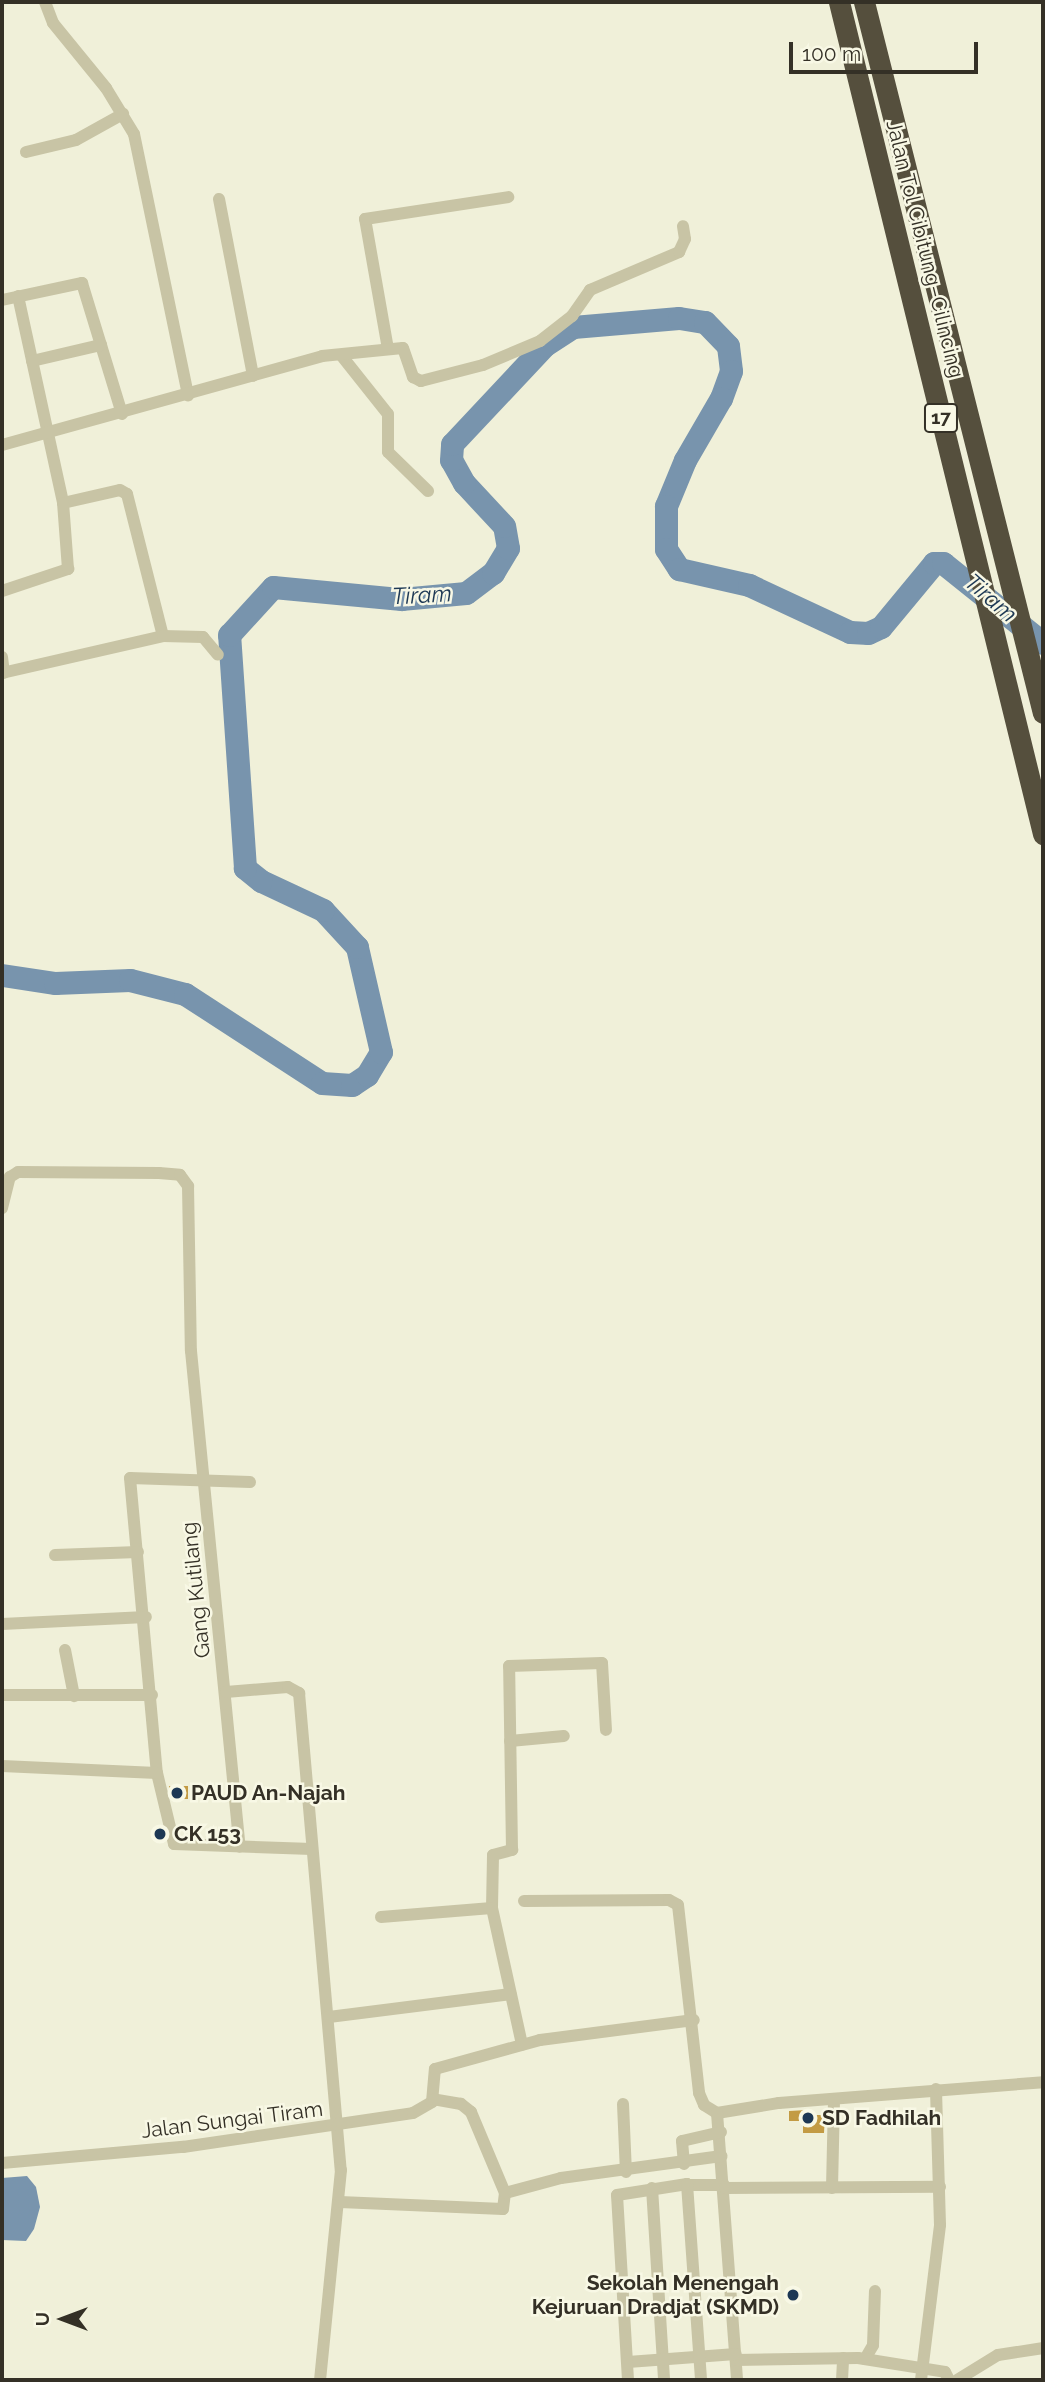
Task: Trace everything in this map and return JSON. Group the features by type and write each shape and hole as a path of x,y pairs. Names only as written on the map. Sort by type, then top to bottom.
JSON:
{"highway":[{"name":"Jalan Tol Cibitung–Cilincing","path":"839,2 1043,834"},
{"name":"Jalan Tol Cibitung–Cilincing","path":"864,2 1043,713"}],"street":[{"path":"45,2 53,23 123,114 143,166 188,395"},
{"path":"26,152 76,140 123,114"},
{"path":"388,349 365,219 508,197"},
{"path":"219,199 253,376"},
{"path":"2,445 253,376 341,355 388,349 407,350 413,377 421,381 529,347 572,316 590,290 679,252 685,240 683,226"},
{"path":"2,300 82,283 122,414"},
{"path":"2,591 68,569 63,503 18,296"},
{"path":"33,361 101,345"},
{"path":"341,355 388,414 388,452 428,491"},
{"path":"63,503 120,490 127,494 163,636"},
{"path":"2,657 3,673 163,636 203,637 218,655"},
{"name":"Gang Kutilang","path":"2,1208 10,1177 18,1172 180,1175 188,1186 193,1329 240,1847"},
{"path":"250,1482 130,1478 146,1617 157,1773 174,1844 312,1849"},
{"path":"55,1555 138,1552"},
{"path":"2,1624 146,1617"},
{"path":"65,1650 74,1696"},
{"path":"522,2045 492,1908 493,1855 512,1850 511,1665 602,1663 606,1730"},
{"path":"226,1692 297,1688 338,2126 413,2113 434,2099 461,2104 471,2112 505,2193 500,2211 340,2202"},
{"path":"2,1695 152,1695"},
{"path":"510,1741 564,1736"},
{"path":"2,1766 157,1773"},
{"path":"524,1901 674,1902 685,1933 699,2093 704,2105 717,2113 936,2089 1043,2082"},
{"path":"381,1917 492,1908"},
{"path":"329,2017 511,1994"},
{"path":"434,2099 435,2069 522,2045 694,2020"},
{"path":"924,2375 940,2187 936,2089"},
{"path":"832,2188 834,2100"},
{"path":"623,2104 626,2172"},
{"path":"717,2113 737,2380"},
{"name":"Jalan Sungai Tiram","path":"2,2163 171,2149 338,2126 340,2202 320,2380"},
{"path":"684,2164 682,2141 720,2132"},
{"path":"505,2193 561,2178 652,2170 722,2156"},
{"path":"628,2380 617,2194 688,2185 940,2187"},
{"path":"688,2185 701,2380"},
{"path":"652,2188 664,2380"},
{"path":"865,2359 873,2345 875,2291"},
{"path":"957,2380 998,2355 1043,2348"},
{"path":"628,2362 699,2357 865,2359 924,2375 945,2372 949,2380"},
{"path":"842,2380 843,2358"}],"water":[{"path":"27,2176 36,2187 40,2207 34,2229 26,2241 2,2240 2,2178"}],"building":[{"name":"PAUD An-Najah","path":"169,1786 188,1786 188,1799 172,1799"},
{"name":"SD Fadhilah","path":"807,2110 807,2115 825,2115 824,2133 803,2133 803,2121 789,2121 789,2111"}],"waterway":[{"name":"Tiram","path":"2,975 55,983 130,980 185,994 322,1083 352,1085 367,1075 381,1052 357,947 323,910 261,881 245,868 229,635 273,587 401,599 466,593 493,573 508,548 504,526 464,483 451,460 452,444 545,345 573,327 679,318 705,322 728,346 731,371 721,398 685,460 666,506 666,549 679,569 749,585 850,632 868,633 881,627 934,563 943,563 1043,643"}],"place":[{"name":"PAUD An-Najah","path":"177,1793"},
{"name":"CK 153","path":"160,1834"},
{"name":"SD Fadhilah","path":"808,2118"},
{"name":"Sekolah Menengah Kejuruan Dradjat (SKMD)","path":"793,2295"}]}
